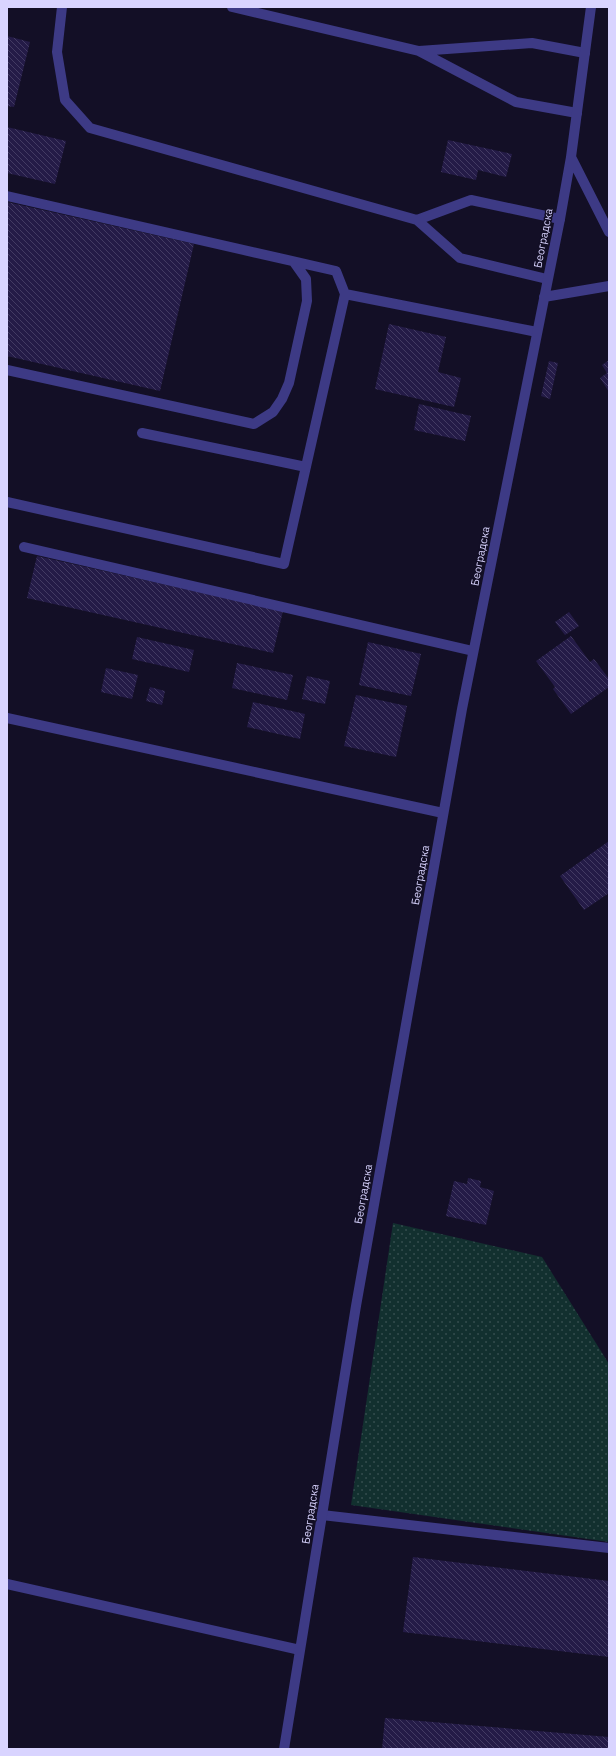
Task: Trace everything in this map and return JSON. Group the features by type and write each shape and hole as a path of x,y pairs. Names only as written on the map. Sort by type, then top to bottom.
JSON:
{"street":[{"path":"62,7 57,52 65,100 90,128 417,220 460,258 548,279"},
{"path":"232,7 419,51 516,102 576,113"},
{"name":"Београдска","path":"284,1749 356,1306 443,813 473,651 560,219 591,7"},
{"path":"419,51 532,43 585,53"},
{"path":"570,157 609,232"},
{"path":"7,196 336,271 345,294 284,564 7,502"},
{"path":"417,220 471,200 560,219"},
{"path":"7,370 254,424 273,412 282,399 289,383 307,301 306,279 294,262"},
{"path":"544,297 609,286"},
{"path":"345,294 537,332"},
{"path":"142,433 306,467"},
{"path":"24,547 473,651"},
{"path":"7,718 443,813"},
{"path":"322,1515 609,1548"},
{"path":"7,1584 300,1650"}],"green space":[{"path":"393,1223 542,1257 609,1364 609,1542 351,1505"}],"building":[{"path":"7,36 30,42 14,107 7,106"},
{"path":"7,127 66,141 55,184 7,173"},
{"path":"448,140 512,154 506,177 478,170 476,180 441,172"},
{"path":"7,202 194,244 160,391 7,356"},
{"path":"389,324 446,337 438,372 461,378 454,407 375,389"},
{"path":"609,360 609,392 600,378 607,373 602,365"},
{"path":"549,361 558,363 550,399 541,396"},
{"path":"419,404 471,416 465,441 414,430"},
{"path":"37,556 283,611 273,653 27,598"},
{"path":"569,612 579,626 565,635 555,622"},
{"path":"571,636 590,662 594,659 609,679 609,687 571,714 553,689 555,687 536,661"},
{"path":"137,637 194,650 189,672 132,659"},
{"path":"368,642 421,654 411,696 359,685"},
{"path":"237,663 293,675 287,700 232,688"},
{"path":"106,668 138,675 132,699 101,692"},
{"path":"307,676 330,681 325,704 302,699"},
{"path":"150,687 165,691 162,705 146,701"},
{"path":"356,695 407,706 396,757 344,746"},
{"path":"253,702 305,714 300,739 247,727"},
{"path":"609,841 609,893 584,910 560,876"},
{"path":"468,1178 481,1181 480,1187 494,1191 486,1225 446,1216 454,1181 467,1184"},
{"path":"413,1557 609,1581 609,1657 403,1632"},
{"path":"385,1718 609,1737 609,1749 382,1749"}]}
